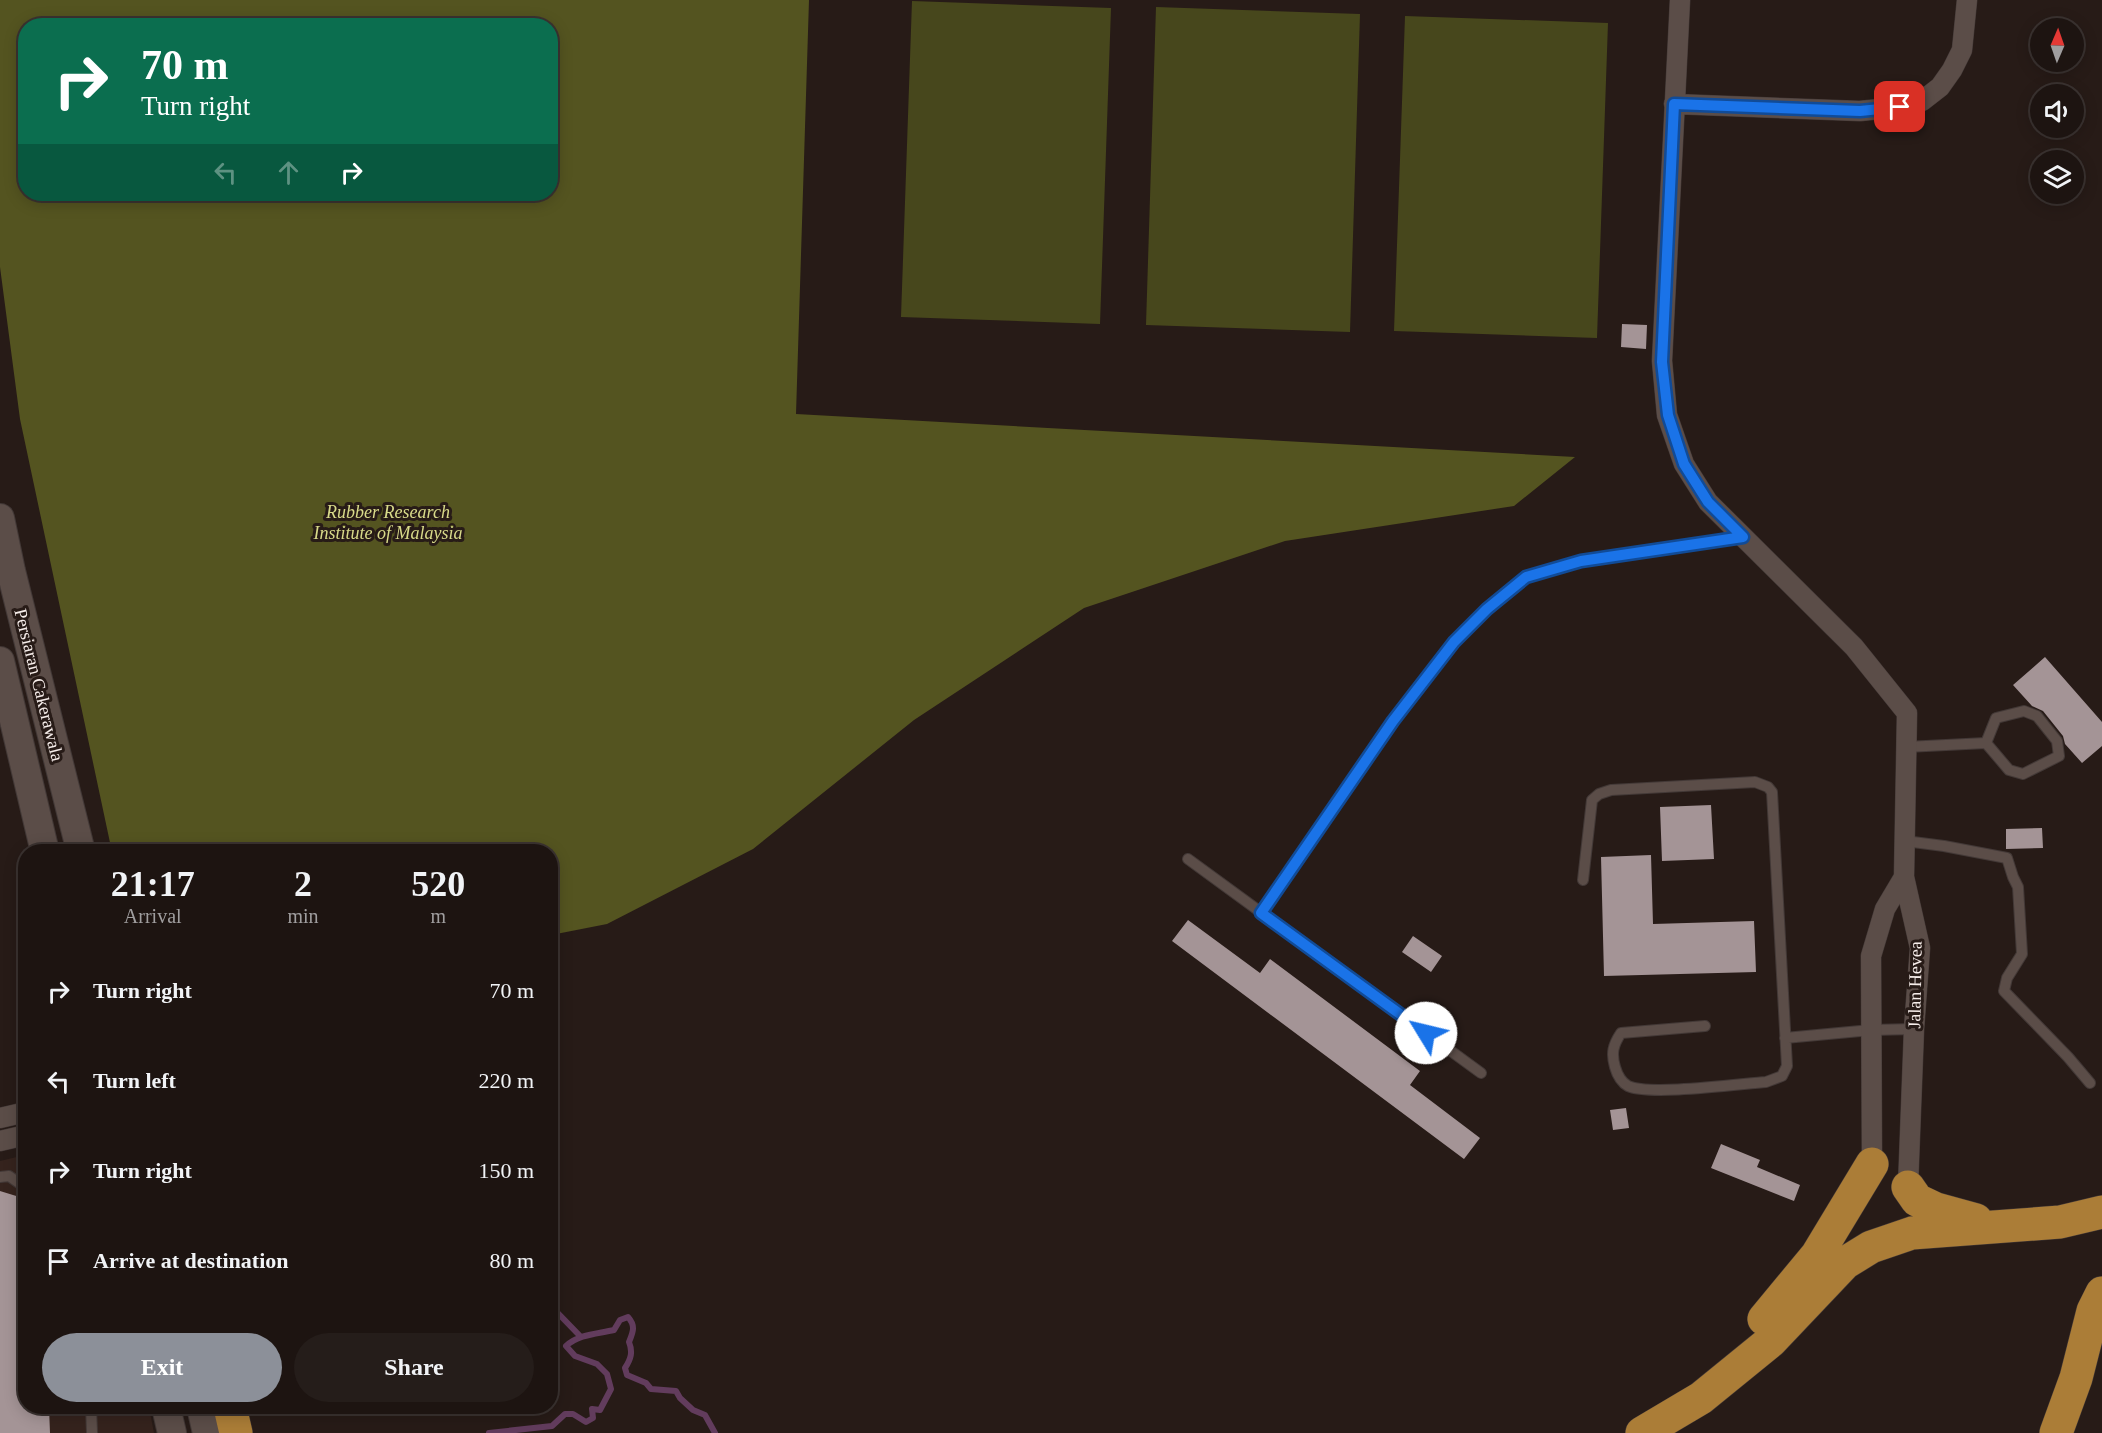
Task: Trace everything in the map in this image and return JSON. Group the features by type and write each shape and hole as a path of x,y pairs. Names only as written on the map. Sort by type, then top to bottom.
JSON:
{"highway":[{"path":"1627,1433 1735,1353 1817,1255 1872,1164"},
{"path":"1908,1186 1917,1200 1936,1209 2001,1227"},
{"path":"1642,1433 1701,1398 1771,1341 1845,1263 1871,1246 1912,1233 2060,1222 2102,1212"},
{"path":"2056,1433 2076,1378 2093,1311 2102,1293"},
{"path":"232,1414 236,1433"}],"street":[{"path":"1680,0 1662,362 1668,415 1684,464 1708,502 1743,537"},
{"path":"1674,104 1860,111 1900,107 1922,101 1940,87 1962,50 1967,0"},
{"name":"Persiaran Cakerawala","path":"0,518 79,844"},
{"name":"Jalan Hevea","path":"1743,537 1854,647 1906,713 1905,877 1920,948 1914,1029 1908,1186"},
{"name":"Persiaran Cakerawala","path":"0,661 43,844"},
{"path":"1872,1164 1871,956 1885,909 1905,877"},
{"path":"0,1118 18,1114"},
{"path":"0,1141 18,1137"},
{"path":"168,1414 172,1433"},
{"path":"203,1414 207,1433"}],"lane":[{"path":"1261,913 1393,721 1454,642 1487,609 1526,577 1581,561 1743,537"},
{"path":"2024,711 2037,716 2057,741 2059,756 2023,774 2009,770 1986,742 1996,718 2024,711"},
{"path":"1906,747 1986,742"},
{"path":"1583,880 1592,800 1599,794 1611,790 1755,782 1768,787 1772,792 1787,1066 1782,1076 1766,1082 1650,1091 1627,1086 1618,1076 1612,1057 1614,1043 1621,1033 1705,1026"},
{"path":"1905,842 1944,846 2007,858 2018,887 2022,954 2007,978 2004,991 2090,1083"},
{"path":"1188,859 1481,1073"},
{"path":"1785,1038 1872,1030 1914,1029"},
{"path":"0,1177 9,1176 18,1182"},
{"path":"91,1414 92,1433"}],"shaded area":[{"path":"912,1 1111,8 1100,324 901,317"},
{"path":"1156,7 1360,14 1350,332 1146,325"},
{"path":"1405,16 1608,23 1597,338 1394,331"},
{"path":"18,1157 18,1414 150,1414 154,1433 0,1433 0,1161"}],"green space":[{"name":"Rubber Research Institute of Malaysia","path":"0,0 809,0 796,414 1575,457 1514,506 1285,541 1084,608 914,720 753,849 607,924 558,934 558,844 110,844 20,419 0,267"}],"building":[{"path":"1622,324 1647,325 1646,349 1621,347"},
{"path":"2045,657 2102,722 2102,746 2082,763 2065,744 2063,736 2043,711 2032,706 2013,685"},
{"path":"1711,805 1714,859 1662,861 1660,807"},
{"path":"2042,828 2043,848 2006,849 2006,829"},
{"path":"1651,855 1653,924 1754,921 1756,972 1604,976 1601,857"},
{"path":"1188,920 1260,973 1270,959 1420,1071 1410,1085 1480,1138 1464,1159 1172,941"},
{"path":"1413,936 1442,956 1431,972 1402,952"},
{"path":"1626,1108 1629,1128 1613,1130 1610,1110"},
{"path":"1721,1144 1760,1160 1757,1167 1800,1185 1794,1201 1711,1168"},
{"path":"0,1191 18,1197 18,1414 49,1414 50,1433 0,1433"}],"waterway":[{"path":"558,1313 581,1337"},
{"path":"489,1433 552,1426 565,1414 573,1414 586,1422 593,1418 592,1409 600,1410 611,1389 607,1374 597,1364 575,1356 566,1346 582,1337 614,1330 620,1320 628,1317 633,1329 629,1342 631,1355 625,1368 627,1375 646,1383 651,1389 676,1391 693,1410 705,1415 715,1433"}],"route":[{"path":"1426,1033 1261,913 1393,721 1454,642 1487,609 1526,577 1581,561 1743,537 1708,502 1684,464 1668,415 1662,362 1674,104 1860,111 1900,107"}]}
